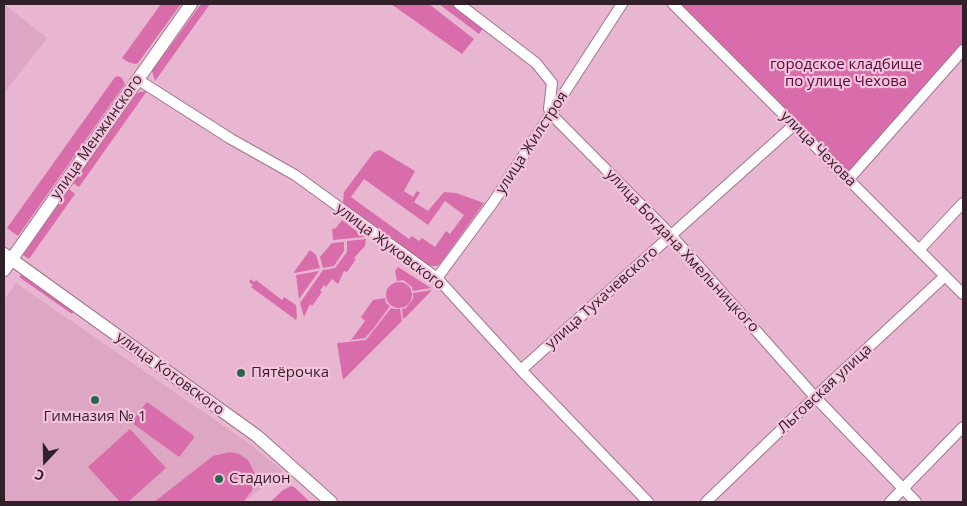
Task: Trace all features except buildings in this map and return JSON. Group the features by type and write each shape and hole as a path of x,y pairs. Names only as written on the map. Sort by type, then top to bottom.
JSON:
{"street":[{"name":"улица Менжинского","path":"4,270 8,257 191,4"},
{"path":"459,4 536,63 552,83 549,109 551,114"},
{"name":"улица Жилстроя","path":"437,278 494,201 622,4"},
{"name":"улица Чехова","path":"673,4 963,294"},
{"path":"850,180 963,50"},
{"name":"улица Жуковского","path":"137,79 231,139 296,175 437,278 642,500"},
{"name":"улица Богдана Хмельницкого","path":"551,114 671,235 815,397 916,502"},
{"name":"улица Тухачевского","path":"521,370 794,125"},
{"path":"919,250 963,203"},
{"name":"улица Котовского","path":"8,257 256,436 330,502"},
{"name":"Льговская улица","path":"706,502 945,276"},
{"path":"890,502 963,426"}],"shaded area":[{"path":"4,4 47,38 4,93"},
{"name":"Гимназия № 1","path":"16,283 247,442 283,471 244,502 4,502 4,300"}],"green space":[{"path":"161,4 181,4 138,63 128,62 122,58"},
{"path":"201,4 210,4 155,81 152,71"},
{"path":"391,4 429,4 474,39 462,54"},
{"path":"439,4 453,4 484,27 479,34"},
{"name":"городское кладбище по улице Чехова","path":"680,4 963,4 963,44 849,175"},
{"path":"115,77 122,78 125,84 18,236 7,228"},
{"path":"147,91 79,187 73,183 136,94"},
{"path":"380,150 415,171 404,191 413,197 417,191 420,193 414,202 428,211 444,192 456,193 484,203 437,266 429,266 343,203 344,192 374,152","holes":["364,179 428,225 445,201 464,215 450,234 446,231 435,247 422,238 419,241 412,236 409,239 351,197"]},
{"path":"69,189 75,194 29,259 23,255"},
{"path":"342,220 364,237 333,240 332,229 336,228"},
{"path":"366,239 365,246 354,258 356,259 347,272 344,271 338,284 332,279 326,287 324,285 320,291 322,292 312,306 310,304 304,317 300,303 323,270 335,268 347,252 347,241"},
{"path":"344,242 344,251 334,266 323,268 320,257 332,243"},
{"path":"310,250 316,255 320,268 295,273 294,272"},
{"path":"398,267 431,288 413,291 412,287 403,280 397,281 395,271"},
{"path":"319,271 299,299 296,275"},
{"path":"22,274 74,310 72,314 19,277"},
{"path":"251,279 254,282 256,280 282,300 284,297 296,305 296,320 251,287 253,285 249,282"},
{"path":"399,282 408,286 412,295 408,304 399,308 390,304 386,295 390,286"},
{"path":"432,290 403,319 402,309 406,308 413,299 413,293"},
{"path":"385,298 386,303 390,306 374,328 365,338 351,340 365,321 361,317 373,300"},
{"path":"391,308 400,309 402,321 343,380 337,343 366,340"},
{"path":"147,402 193,435 194,438 179,457 132,423"},
{"path":"130,429 166,468 128,502 120,502 88,467"},
{"name":"Стадион","path":"230,452 239,454 248,460 256,476 252,491 243,502 154,502 213,456"},
{"path":"291,486 310,502 270,502 283,490"}],"place":[{"name":"Пятёрочка","path":"241,373"},
{"name":"Гимназия № 1","path":"95,400"},
{"name":"Стадион","path":"219,479"}]}
